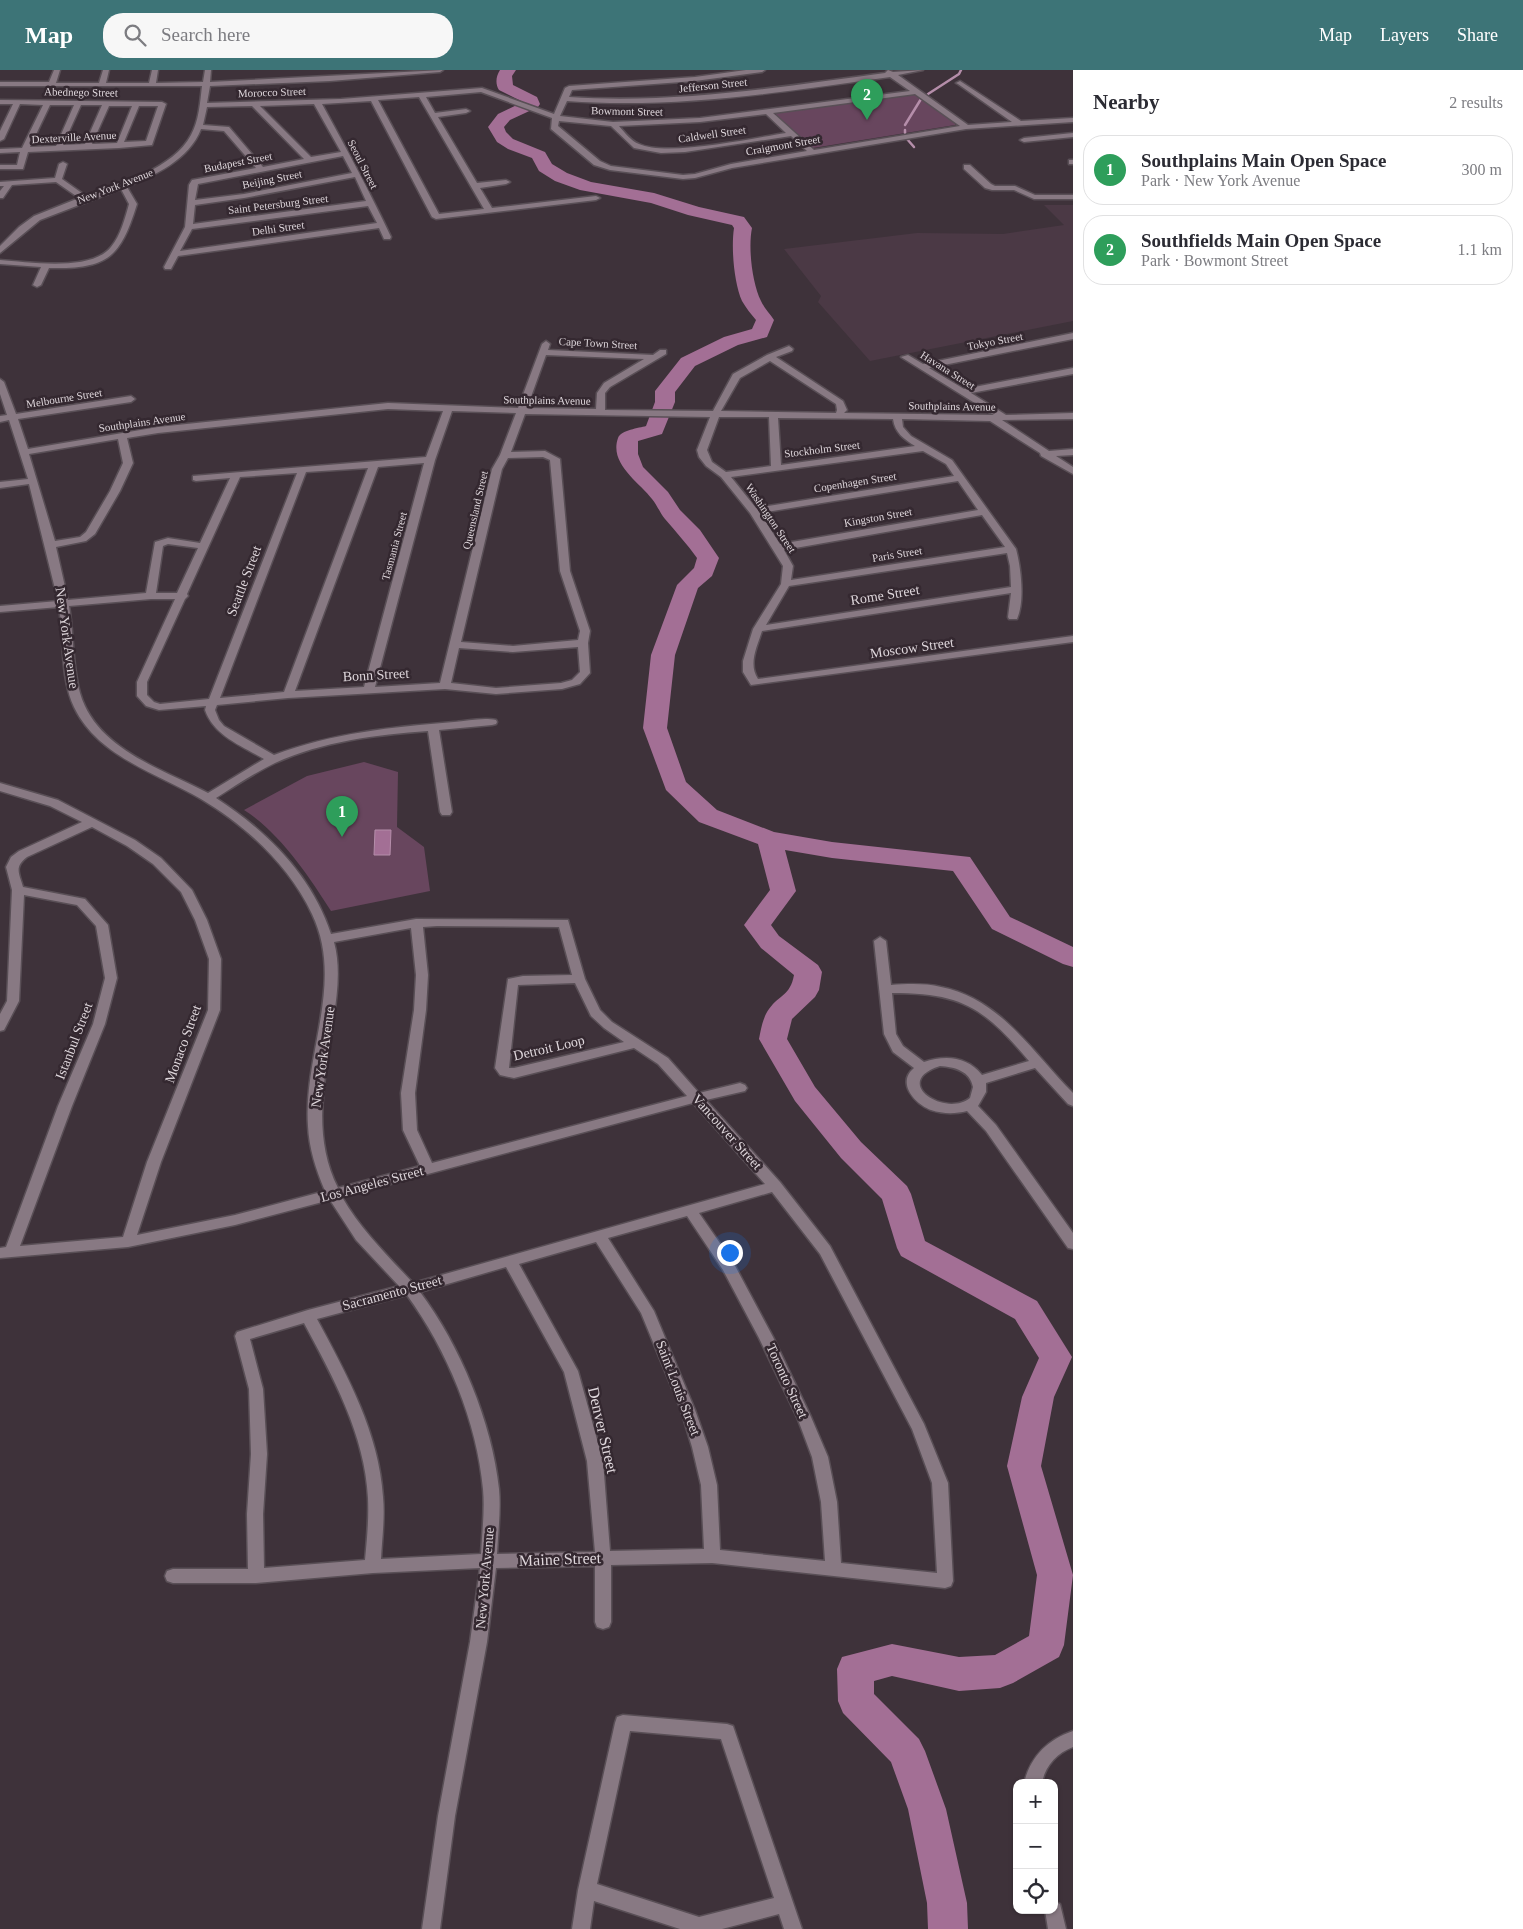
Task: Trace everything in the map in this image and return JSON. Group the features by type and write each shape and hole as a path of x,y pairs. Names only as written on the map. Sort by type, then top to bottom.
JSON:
{"street":[{"path":"52,85 57,70"},
{"path":"102,85 106,70"},
{"path":"152,85 155,70"},
{"name":"New York Avenue","path":"0,251 20,230 36,219 84,198 143,177 173,160 193,139 198,127 208,70"},
{"path":"305,80 306,70"},
{"path":"0,84 206,84 256,79 305,80 354,74 440,70"},
{"path":"556,117 566,99 569,88 695,79 762,70"},
{"name":"Jefferson Street","path":"566,99 634,103 672,101 723,96 889,72 920,70"},
{"path":"889,72 966,127"},
{"path":"960,83 1020,123"},
{"name":"Bowmont Street","path":"341,101 482,90 556,117 576,121 613,124 670,123 917,92"},
{"path":"421,94 489,210"},
{"path":"373,98 436,217 596,198"},
{"name":"Morocco Street","path":"203,105 341,101"},
{"name":"Abednego Street","path":"0,102 162,104 149,143"},
{"path":"0,139 18,102"},
{"name":"Seoul Street","path":"317,102 357,174 387,237"},
{"path":"0,167 20,167 24,151 46,103"},
{"path":"58,149 78,103"},
{"path":"87,147 106,104"},
{"path":"119,146 136,104"},
{"path":"254,104 309,160"},
{"path":"433,115 466,111"},
{"path":"768,112 812,152"},
{"name":"Craigmont Street","path":"556,117 554,127 597,163 610,168 683,178 731,166 966,127 1073,120"},
{"name":"Caldwell Street","path":"613,124 636,145 667,151 792,134"},
{"path":"198,127 226,129 261,169"},
{"path":"1024,140 1073,135"},
{"name":"Dexterville Avenue","path":"0,151 149,143"},
{"name":"Budapest Street","path":"168,267 177,254 189,227 193,185 195,182 345,153"},
{"path":"58,180 63,164"},
{"path":"967,166 988,186 1015,188 1034,197 1073,197"},
{"name":"Beijing Street","path":"191,203 244,196 357,174"},
{"path":"0,184 58,180 84,198"},
{"path":"475,186 506,182"},
{"path":"0,196 10,183"},
{"path":"0,262 46,265 78,264 97,261 110,254 126,226 133,204 122,185"},
{"name":"Saint Petersburg Street","path":"189,227 370,204"},
{"name":"Delhi Street","path":"177,254 382,225"},
{"path":"37,285 46,265"},
{"name":"Tokyo Street","path":"922,367 1073,336"},
{"name":"Cape Town Street","path":"544,348 652,357"},
{"name":"Queensland Street","path":"445,686 497,469 505,455 544,348"},
{"name":"Washington Street","path":"786,584 788,566 754,511 724,475 708,464 702,450 716,413 736,376 789,349"},
{"path":"600,412 601,393 607,385 662,352"},
{"path":"770,357 840,404 842,410 838,416"},
{"name":"Havana Street","path":"906,357 1005,418"},
{"path":"962,392 1073,371"},
{"name":"New York Avenue","path":"0,382 33,480 50,545 64,603 75,700 84,717 118,751 208,798 245,823 270,846 312,901 329,939 332,969 330,1004 314,1114 318,1154 334,1194 352,1226 379,1258 410,1289 441,1338 463,1384 480,1439 491,1491 489,1561 479,1636 444,1826 431,1929"},
{"name":"Melbourne Street","path":"0,419 131,399"},
{"name":"Southplains Avenue","path":"24,452 158,430 388,406 522,411 696,412 897,417 1005,418 1073,416"},
{"name":"Tasmania Street","path":"369,690 430,460 448,409"},
{"path":"773,414 776,467"},
{"path":"897,417 902,432 923,448 949,462 1011,549 1016,564 1016,589 1012,618"},
{"path":"992,418 1044,454 1073,471"},
{"path":"50,545 82,539 90,534 115,491 128,463 122,436"},
{"name":"Stockholm Street","path":"724,475 923,448"},
{"path":"1044,454 1073,452"},
{"name":"Bonn Street","path":"236,475 183,596 142,682 142,696 150,704 159,707 369,690 445,686 496,691 562,686 576,682 584,673 583,643 585,631 565,571 555,459 545,454 505,455"},
{"path":"196,478 430,460"},
{"path":"288,696 374,464"},
{"name":"Seattle Street","path":"211,702 303,470"},
{"name":"Copenhagen Street","path":"754,511 961,478"},
{"path":"0,486 33,480"},
{"name":"Kingston Street","path":"777,548 984,512"},
{"path":"151,596 158,544 168,541 204,546"},
{"name":"Paris Street","path":"786,584 1011,549"},
{"path":"758,629 786,584"},
{"name":"Rome Street","path":"758,629 1016,589"},
{"path":"0,609 151,596 183,596"},
{"name":"Moscow Street","path":"758,629 748,661 748,672 750,678 755,683 1073,639"},
{"path":"456,645 513,649 583,643"},
{"path":"211,702 210,710 220,728 272,759"},
{"path":"208,798 272,759 301,748 354,736 492,722"},
{"path":"434,727 446,812"},
{"name":"Monaco Street","path":"0,787 54,802 131,843 157,861 186,890 201,920 215,959 214,1010 154,1162 128,1242"},
{"path":"0,799 12,790"},
{"path":"0,1027 13,1001 18,890 12,867 23,854 91,823"},
{"name":"Istanbul Street","path":"6,1253 99,1024 111,978 102,925 81,902 18,890"},
{"path":"416,923 422,975 420,1010 408,1093 410,1130 428,1169"},
{"name":"Vancouver Street","path":"329,939 416,923 564,923 579,980 595,1013 608,1025 664,1061 775,1186 825,1250 919,1428 940,1483 945,1581"},
{"path":"880,941 890,1034 898,1049 922,1067"},
{"name":"Detroit Loop","path":"579,980 523,980 512,982 501,1068 505,1072 514,1073 638,1043"},
{"path":"884,989 941,991 965,998 992,1014 1073,1101"},
{"path":"940,1061 952,1062 963,1066 973,1072 979,1080 981,1091 977,1100 970,1106 955,1110 944,1110 925,1103 917,1095 912,1080 915,1073 922,1067 940,1061"},
{"path":"979,1080 1038,1063"},
{"name":"Los Angeles Street","path":"6,1253 128,1242 235,1220 740,1088"},
{"path":"970,1106 991,1128 1073,1244"},
{"name":"Sacramento Street","path":"256,1576 255,1514 259,1454 256,1390 242,1336 775,1186"},
{"name":"Toronto Street","path":"690,1210 728,1266 766,1336 804,1416 820,1457 829,1502 833,1569"},
{"name":"Saint Louis Street","path":"599,1235 647,1311 688,1410 700,1447 709,1485 712,1556"},
{"name":"Denver Street","path":"510,1261 571,1371 595,1461 603,1558 603,1622"},
{"path":"308,1316 336,1367 362,1427 375,1490 373,1566"},
{"name":"Maine Street","path":"173,1576 256,1576 373,1566 489,1561 712,1556 945,1581"},
{"path":"581,1929 587,1890 623,1723 727,1732 793,1929"},
{"path":"1034,1779 1040,1762 1054,1749 1073,1739"},
{"path":"587,1890 699,1927 785,1904"},
{"path":"1055,1914 1057,1929"}],"shaded area":[{"path":"914,94 956,123 955,125 813,148 774,113"},
{"path":"1044,205 1073,205 1073,321 870,361 818,302 821,296 784,249 917,233 1003,234 1064,225"},
{"path":"364,762 398,772 397,827 424,847 430,891 331,911 303,869 281,842 257,819 244,810 307,776"},
{"path":"375,830 391,830 390,855 374,855"}],"waterway":[{"path":"508,70 504,76 505,87 531,100 532,104 504,117 496,127 498,133 507,142 539,155 545,167 561,177 586,186 654,198 694,211 738,221 743,228 741,239 746,287 752,302 765,320 760,333 731,341 688,362 665,391 665,402 655,430 628,438 628,454 634,469 661,496 672,514 692,535 708,558 704,571 688,585 663,655 655,728 675,785 708,816 769,839"},
{"path":"928,94 959,74 961,70"},
{"path":"905,125 921,99"},
{"path":"907,139 914,147"},
{"path":"769,839 832,850 961,863 1001,923 1073,958"},
{"path":"769,839 783,891 757,925 770,942 808,972 805,990 779,1015 773,1039 805,1094 851,1150 896,1194 912,1248 1026,1310 1056,1357 1038,1397 1024,1466 1055,1575 1046,1645 1000,1671 959,1674 892,1660 855,1669 856,1701 906,1751 927,1809 947,1903 948,1929"}],"place":[{"name":"Southfields Main Open Space","path":"867,120"},
{"name":"Southplains Main Open Space","path":"342,837"}]}
